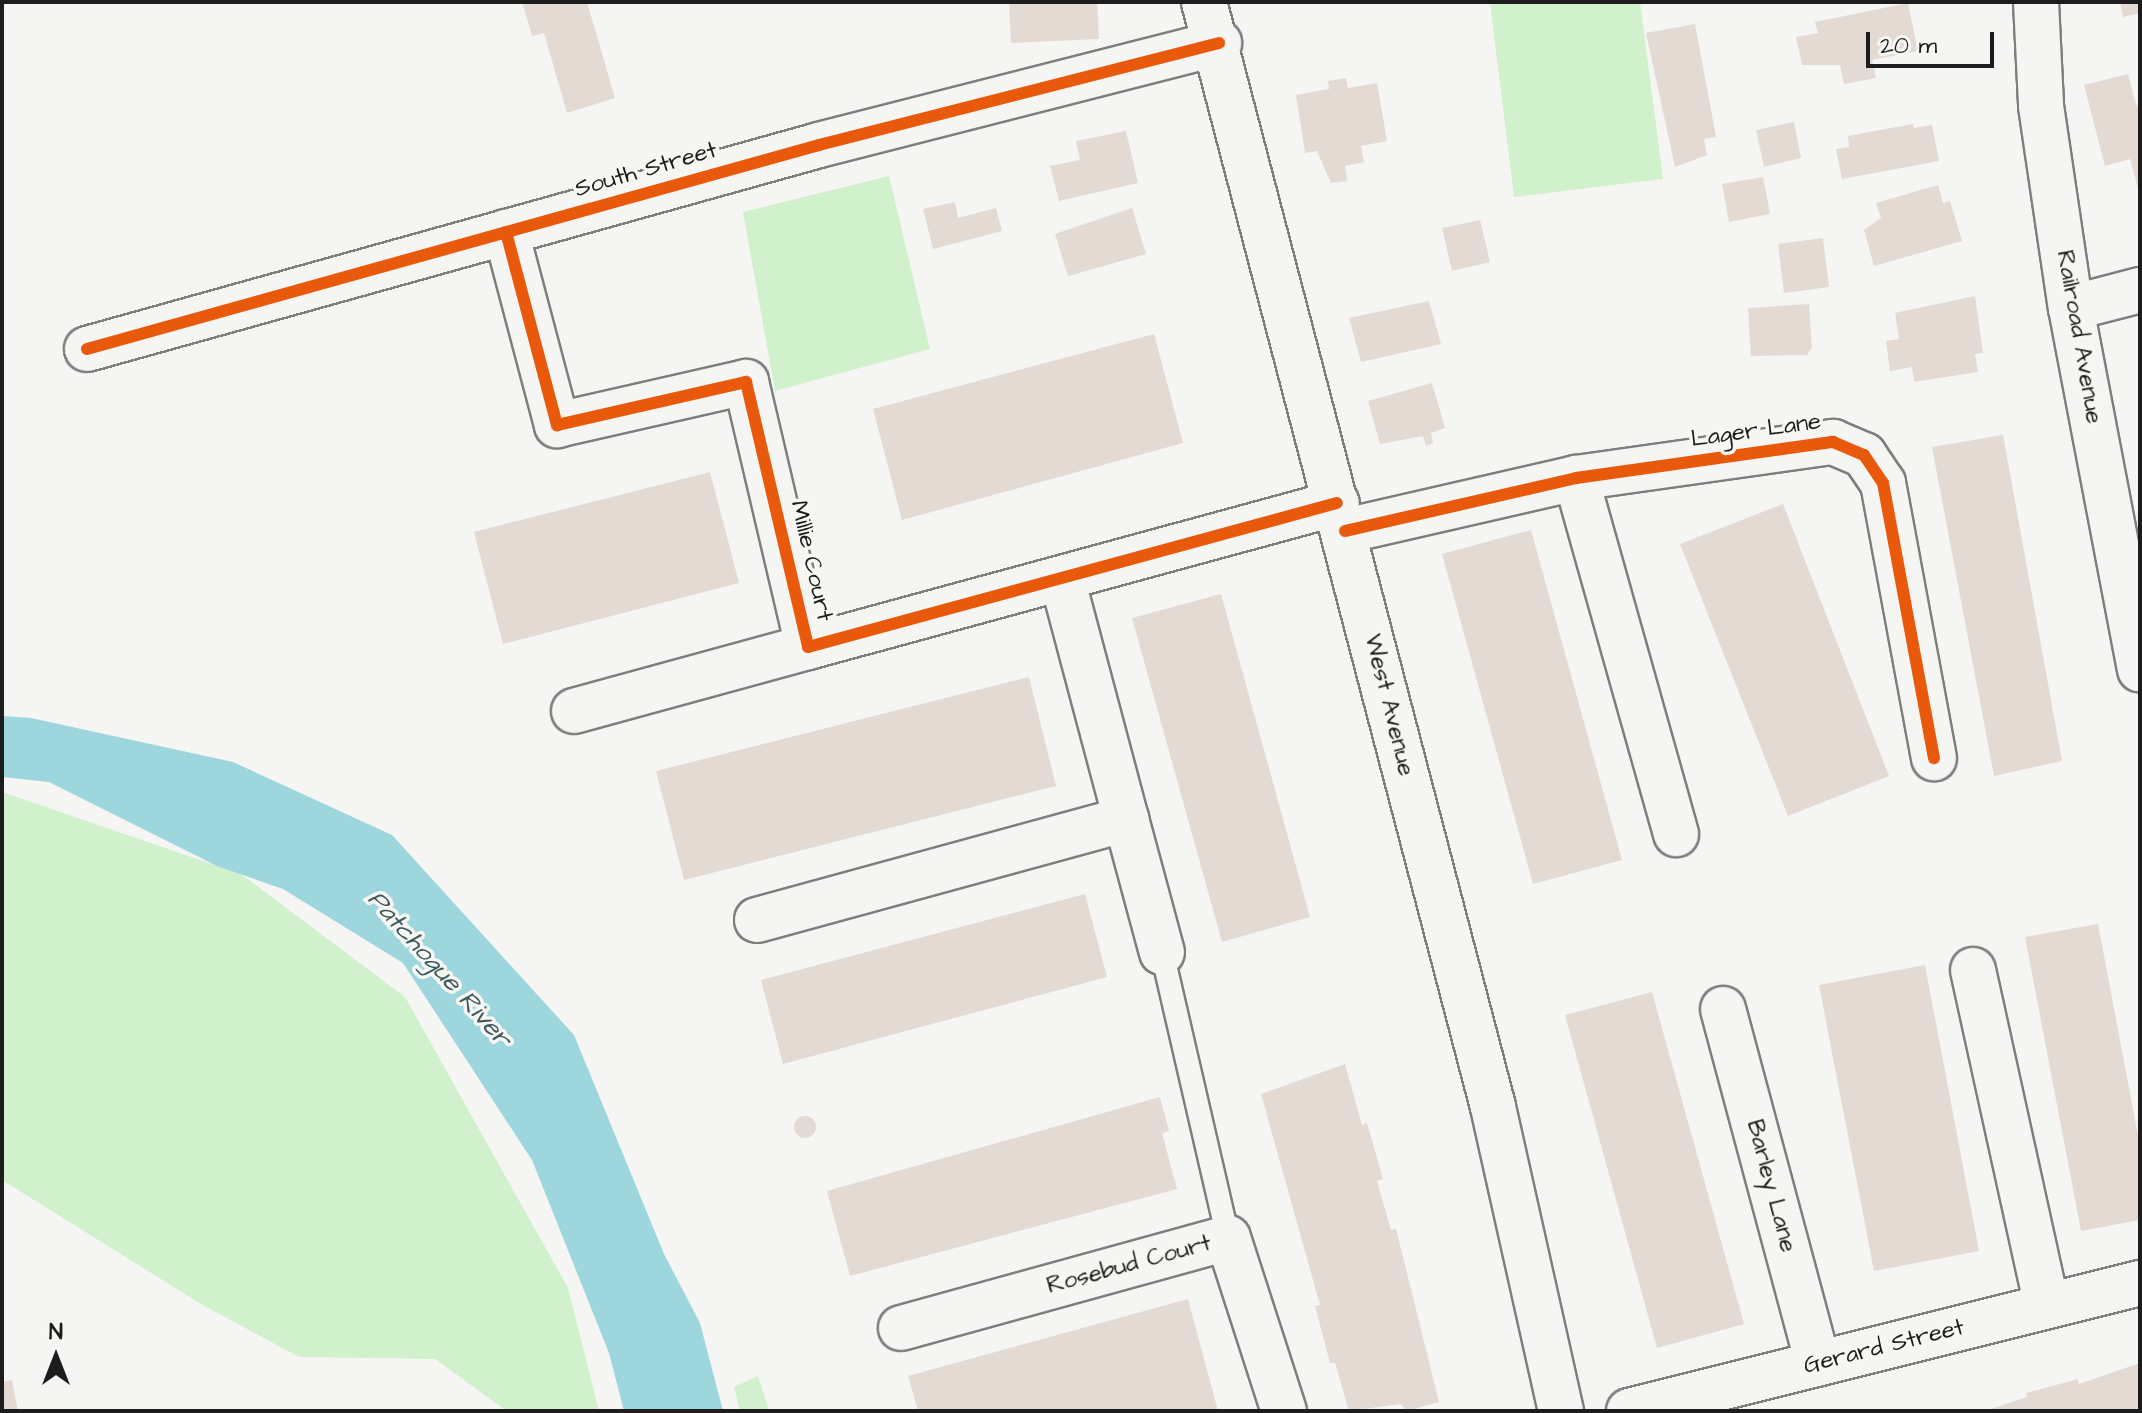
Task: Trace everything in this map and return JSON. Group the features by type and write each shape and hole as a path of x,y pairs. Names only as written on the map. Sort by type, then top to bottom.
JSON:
{"street":[{"name":"West Avenue","path":"1204,2 1219,43 1493,1107 1561,1411"},
{"name":"Railroad Avenue","path":"2036,2 2041,106 2071,308 2140,669"},
{"name":"South Street","path":"87,349 819,145 1219,43"},
{"name":"Millie Court","path":"506,232 557,425 746,382 808,647"},
{"path":"2071,308 2140,290"},
{"name":"Lager Lane","path":"1341,517 1576,478 1833,442 1864,455 1883,483 1934,758"},
{"path":"1576,478 1676,834"},
{"name":"Millie Court","path":"574,711 1062,578 1341,517"},
{"path":"1062,578 1162,952"},
{"path":"757,920 1126,819"},
{"path":"1973,970 2047,1306"},
{"name":"Barley Lane","path":"1723,1009 1818,1363"},
{"name":"Rosebud Court","path":"901,1328 1228,1238 1284,1411"},
{"name":"Gerard Street","path":"1629,1411 2140,1283"}],"lane":[{"path":"1162,952 1228,1238"}],"green space":[{"path":"1490,2 1640,2 1663,179 1514,197"},
{"path":"889,176 930,349 775,391 743,212"},
{"path":"2,792 241,874 405,997 568,1288 599,1411 507,1411 435,1359 299,1357 201,1304 2,1180"},
{"path":"758,1376 769,1411 740,1411 734,1387"}],"water":[{"name":"Patchogue River","path":"2,716 31,718 233,762 392,835 574,1035 664,1254 700,1323 723,1411 624,1411 609,1353 532,1160 403,963 283,889 217,866 49,782 2,777"}],"building":[{"path":"522,2 587,2 615,98 567,113 544,33 532,36"},
{"path":"1009,2 1097,2 1099,39 1011,43"},
{"path":"2120,2 2140,2 2140,13 2123,17"},
{"path":"1908,3 1918,51 1872,60 1876,78 1844,84 1840,65 1802,65 1796,37 1818,33 1815,22"},
{"path":"1695,24 1716,137 1704,139 1707,155 1675,167 1646,33"},
{"path":"2128,74 2136,105 2140,104 2139,192 2130,159 2105,166 2084,85"},
{"path":"1346,78 1348,88 1377,83 1387,141 1361,146 1364,162 1345,166 1347,181 1331,183 1317,151 1305,153 1296,95 1329,89 1328,81"},
{"path":"1794,122 1801,158 1764,167 1756,130"},
{"path":"1913,124 1914,128 1932,125 1939,161 1842,179 1836,149 1849,147 1848,136"},
{"path":"1126,131 1138,183 1059,201 1050,166 1080,160 1076,141"},
{"path":"1763,177 1770,214 1729,222 1722,184"},
{"path":"1938,185 1943,203 1950,201 1962,241 1874,266 1864,230 1881,218 1876,203"},
{"path":"955,202 958,218 996,208 1002,231 933,249 923,209"},
{"path":"1132,208 1146,254 1068,276 1055,234"},
{"path":"1480,220 1490,262 1452,271 1442,228"},
{"path":"1823,238 1829,287 1784,293 1778,244"},
{"path":"1975,296 1983,353 1975,354 1978,372 1914,382 1912,367 1890,371 1886,341 1899,339 1895,313"},
{"path":"1429,301 1441,344 1361,362 1349,318"},
{"path":"1809,304 1812,348 1807,355 1751,356 1748,308"},
{"path":"1154,334 1183,443 902,520 873,409"},
{"path":"1432,383 1445,428 1431,433 1433,443 1426,446 1423,436 1380,444 1368,401"},
{"path":"2003,435 2062,761 1994,776 1932,447"},
{"path":"710,472 739,583 503,644 474,532"},
{"path":"1783,504 1889,776 1788,816 1680,544"},
{"path":"1531,530 1622,860 1533,884 1442,554"},
{"path":"1221,594 1310,917 1222,942 1132,618"},
{"path":"1029,677 1056,786 684,880 656,771"},
{"path":"1085,894 1107,977 783,1064 761,980"},
{"path":"2098,924 2140,1146 2140,1220 2081,1231 2025,937"},
{"path":"1925,965 1979,1251 1874,1271 1819,985"},
{"path":"1652,992 1744,1324 1657,1348 1565,1015"},
{"path":"1345,1064 1362,1125 1367,1123 1383,1179 1377,1181 1391,1230 1396,1229 1439,1402 1407,1411 1401,1404 1349,1411 1335,1363 1330,1363 1315,1306 1320,1305 1261,1094"},
{"path":"1160,1097 1169,1131 1162,1133 1177,1189 850,1276 827,1191"},
{"path":"805,1116 816,1127 805,1138 794,1127"},
{"path":"1188,1299 1218,1411 918,1411 908,1376"},
{"path":"2140,1363 2140,1411 1985,1411 2027,1397 2026,1393 2078,1379 2079,1384"},
{"path":"12,1380 18,1411 2,1411 2,1382"}],"cycle path":[{"path":"87,349 819,145 1219,43"},
{"path":"506,232 557,425 746,382 808,647 1337,503"},
{"path":"1345,531 1576,478 1833,442 1864,455 1883,483 1934,758"}]}
